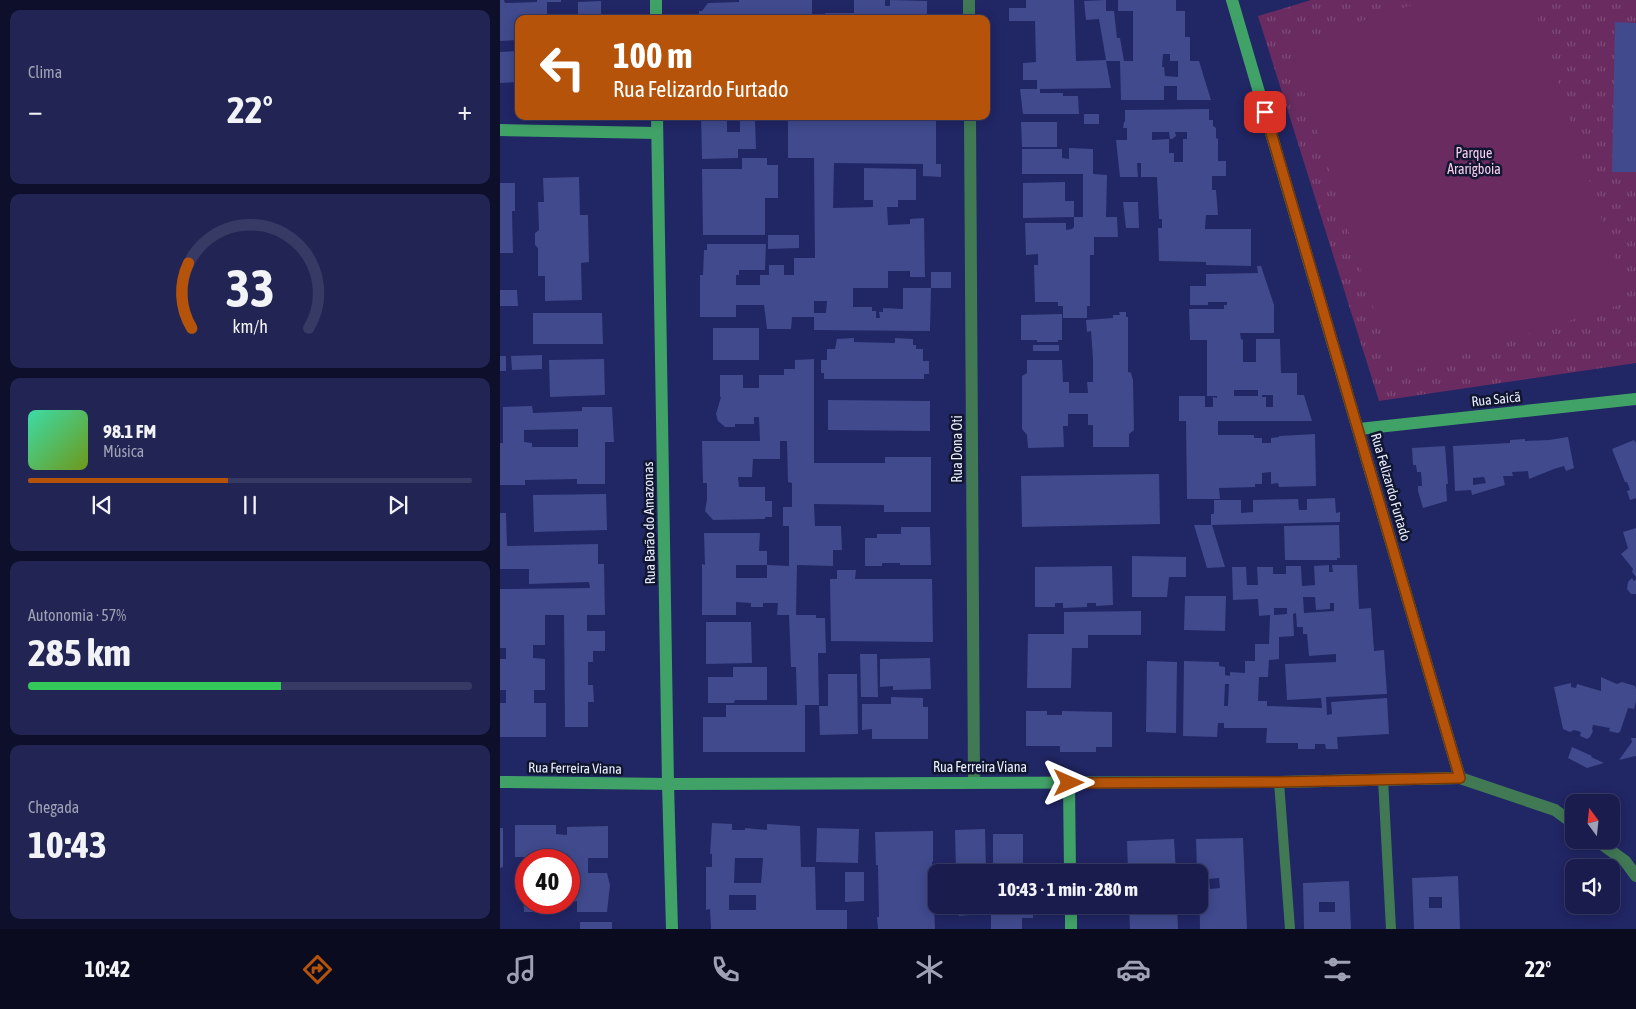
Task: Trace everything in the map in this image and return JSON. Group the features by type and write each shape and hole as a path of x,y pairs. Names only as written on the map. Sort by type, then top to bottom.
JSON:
{"street":[{"path":"656,0 656,15"},
{"path":"969,0 969,15"},
{"name":"Rua Felizardo Furtado","path":"1232,0 1460,778"},
{"name":"Rua Barão do Amazonas","path":"657,120 672,929"},
{"name":"Rua Dona Oti","path":"970,120 974,782"},
{"path":"500,130 657,133"},
{"name":"Rua Saicã","path":"1359,429 1636,399"},
{"path":"1460,778 1555,810 1565,817"},
{"name":"Rua Ferreira Viana","path":"500,782 668,784 1069,783 1279,782 1460,778"},
{"path":"1069,783 1070,864"},
{"path":"1608,849 1625,861 1636,876"},
{"path":"1071,914 1071,929"}],"lane":[{"path":"1383,779 1391,929"},
{"path":"1279,782 1290,929"}],"green space":[{"name":"Parque Ararigboia","path":"1311,0 1636,0 1636,363 1379,401 1258,16"},
{"name":"Parque Ararigboia","path":"1428,0 1532,0 1628,302 1395,376 1289,44"}],"building":[{"path":"500,0 504,0 505,3 561,0 561,2 547,2 547,15 515,15 515,40 500,41"},
{"path":"739,0 812,0 812,15 699,15 699,11 702,11 708,3 739,2"},
{"path":"854,0 885,0 885,6 890,6 890,0 927,1 927,15 825,15 825,13 854,13"},
{"path":"1026,0 1074,0 1076,61 1106,60 1099,19 1086,20 1084,1 1106,0 1106,11 1114,11 1117,38 1120,38 1124,61 1133,61 1133,11 1118,11 1118,0 1176,0 1176,11 1185,11 1185,37 1190,37 1190,61 1199,61 1211,100 1177,100 1177,86 1164,86 1164,100 1121,100 1120,61 1106,61 1111,88 1040,89 1040,93 1063,93 1063,96 1078,96 1079,114 1023,114 1020,89 1037,89 1037,80 1023,80 1023,63 1036,62 1035,21 1009,21 1009,8 1026,8","holes":["1163,54 1170,54 1170,61 1178,61 1178,77 1165,76 1164,67 1162,67"]},
{"path":"601,1 601,15 578,15 578,2"},
{"path":"1615,22 1636,23 1636,172 1612,172"},
{"path":"515,51 515,82 500,83 500,52"},
{"path":"1209,109 1209,120 1213,120 1213,126 1216,128 1216,138 1218,139 1218,161 1226,161 1226,176 1212,176 1212,190 1216,190 1218,215 1206,215 1205,229 1251,229 1251,266 1206,265 1206,262 1159,261 1158,228 1162,228 1162,219 1159,219 1157,177 1141,177 1141,163 1137,163 1138,177 1120,177 1116,140 1127,140 1127,128 1123,128 1125,110","holes":["1152,132 1169,132 1170,139 1176,136 1175,132 1187,132 1187,139 1183,139 1183,162 1174,162 1174,153 1169,153 1169,139 1152,140"]},
{"path":"1084,114 1099,114 1099,124 1084,124"},
{"path":"701,120 727,120 727,132 740,132 740,120 755,120 756,149 738,149 738,158 702,159"},
{"path":"788,120 936,120 936,164 941,164 941,177 923,176 923,164 834,163 833,208 873,207 873,200 864,200 864,168 916,169 916,200 898,200 898,207 887,207 888,225 910,224 910,219 924,218 925,277 910,277 910,271 888,271 888,288 853,288 853,307 872,307 872,311 876,311 876,318 880,318 879,312 883,312 883,308 903,309 903,288 931,288 930,331 814,330 814,317 792,317 791,329 767,329 764,305 736,305 736,317 700,317 700,275 703,275 704,250 707,250 707,244 766,244 765,270 739,270 739,275 736,275 736,285 760,285 760,275 769,275 769,265 784,265 784,275 794,275 794,258 815,258 814,158 788,158","holes":["814,301 827,301 826,313 814,313"]},
{"path":"1021,122 1057,122 1057,147 1022,147"},
{"path":"1069,148 1093,149 1093,174 1107,175 1106,217 1117,217 1118,237 1094,237 1094,255 1090,255 1090,306 1087,306 1087,318 1063,318 1063,306 1058,306 1058,302 1035,302 1034,265 1038,265 1038,254 1026,255 1025,223 1066,223 1066,230 1074,227 1074,217 1083,217 1083,174 1022,174 1022,149 1062,149 1062,158 1069,159"},
{"path":"742,158 767,158 767,165 778,165 778,198 765,198 765,235 703,235 702,169 742,169"},
{"path":"579,177 580,215 588,215 589,262 581,263 582,300 545,301 545,276 538,276 538,248 535,245 535,233 539,230 538,202 544,202 543,178"},
{"path":"1065,182 1065,201 1074,201 1074,217 1023,218 1023,183"},
{"path":"500,183 515,183 515,211 512,211 513,253 500,253"},
{"path":"1123,202 1138,202 1139,228 1126,228"},
{"path":"768,235 799,235 799,248 768,249"},
{"path":"1257,266 1261,266 1274,305 1274,333 1240,333 1243,340 1243,362 1256,362 1256,339 1280,339 1281,373 1297,373 1297,395 1304,395 1312,421 1218,421 1218,435 1254,435 1254,438 1262,438 1262,443 1271,443 1271,438 1279,436 1315,434 1316,486 1279,487 1278,483 1271,484 1271,472 1262,473 1262,484 1255,484 1255,487 1219,488 1220,499 1187,499 1186,421 1179,421 1179,396 1205,396 1205,407 1213,407 1213,397 1217,398 1217,396 1207,396 1207,340 1190,340 1189,309 1224,309 1224,305 1227,305 1227,302 1208,302 1208,305 1190,305 1190,286 1206,286 1206,274 1258,273","holes":["1234,390 1258,390 1258,396 1234,396","1262,395 1273,395 1273,407 1266,407 1266,397 1262,397"]},
{"path":"931,272 951,272 951,288 931,288"},
{"path":"500,290 517,290 518,306 500,306"},
{"path":"1119,312 1126,312 1126,317 1128,317 1128,372 1131,373 1133,380 1134,430 1129,434 1129,447 1093,447 1093,425 1088,425 1088,414 1068,414 1068,426 1063,426 1064,447 1028,448 1027,435 1022,429 1022,376 1027,373 1027,360 1062,360 1063,382 1069,382 1069,393 1088,393 1087,382 1093,382 1093,359 1091,331 1087,332 1086,320 1113,318 1113,315 1120,315"},
{"path":"533,313 602,313 603,344 533,344"},
{"path":"1062,314 1062,340 1058,340 1058,342 1037,342 1037,340 1021,340 1021,315"},
{"path":"713,328 759,328 759,360 713,360"},
{"path":"854,338 854,342 895,343 895,338 913,339 913,345 916,345 916,349 923,349 923,361 929,361 929,374 924,374 924,379 824,379 824,373 821,373 821,360 827,360 827,349 835,349 837,339"},
{"path":"1033,345 1059,345 1059,351 1033,351"},
{"path":"542,355 542,369 512,370 511,356"},
{"path":"500,356 506,356 506,371 500,371"},
{"path":"604,359 605,395 550,397 549,360"},
{"path":"814,359 814,463 885,463 885,457 931,457 931,512 884,512 884,505 814,504 815,526 841,526 842,550 833,550 833,566 797,565 796,615 816,615 816,618 825,618 826,653 818,653 819,705 805,705 805,752 703,752 703,717 726,717 726,705 797,705 796,667 791,667 789,615 777,615 778,603 763,603 763,607 751,607 751,603 736,602 736,615 702,615 702,564 705,565 704,533 760,533 759,551 767,551 767,565 789,566 789,526 783,526 783,507 792,507 792,483 788,482 787,441 780,441 780,459 753,459 752,477 738,477 739,487 765,487 765,501 772,501 772,517 765,517 765,519 713,520 705,511 707,483 703,483 702,441 760,441 759,417 754,417 754,424 735,424 735,427 725,427 718,421 716,414 721,397 720,375 743,375 743,388 759,388 759,375 784,375 784,369 795,369 795,360","holes":["736,565 767,565 767,578 736,578"]},
{"path":"828,400 930,401 930,431 828,430"},
{"path":"532,406 533,413 582,411 582,407 612,407 614,442 605,442 605,484 577,484 577,479 525,480 525,485 500,485 500,443 503,443 503,407","holes":["578,429 578,447 532,447 532,443 524,442 524,430"]},
{"path":"1568,437 1574,468 1566,471 1564,466 1529,479 1528,471 1512,472 1513,476 1503,476 1505,485 1472,495 1471,490 1455,491 1453,446 1510,443 1510,440 1525,439 1525,441","holes":["1484,477 1486,483 1473,485 1473,478"]},
{"path":"1634,440 1636,443 1636,498 1630,500 1627,491 1630,490 1612,449"},
{"path":"1445,446 1448,484 1446,484 1447,501 1423,508 1418,491 1418,486 1422,486 1421,472 1417,472 1416,465 1413,465 1412,448"},
{"path":"1159,474 1160,524 1022,527 1021,476"},
{"path":"606,494 607,530 534,532 533,495"},
{"path":"1335,498 1336,513 1340,512 1340,522 1212,525 1225,567 1207,568 1194,525 1211,525 1211,514 1214,514 1214,500 1241,500 1241,513 1253,512 1253,500 1298,499 1299,510 1307,510 1307,499"},
{"path":"500,513 506,513 507,546 598,544 598,564 604,564 605,615 587,615 587,631 605,631 605,651 593,651 593,662 588,662 588,685 593,685 594,702 588,702 588,727 565,727 564,615 545,615 545,645 533,645 533,658 545,659 545,690 534,690 534,703 546,703 546,737 500,737 500,703 506,703 506,690 500,690 500,659 506,659 506,648 500,648 500,589 590,588 589,582 529,584 529,569 500,569"},
{"path":"1339,525 1340,558 1337,558 1337,560 1285,560 1284,526"},
{"path":"901,527 930,527 931,565 882,563 882,566 865,566 865,538 877,538 877,534 901,534"},
{"path":"1636,528 1636,577 1632,572 1633,569 1621,554 1628,548 1623,532"},
{"path":"1132,556 1186,557 1186,577 1169,577 1167,597 1132,597"},
{"path":"1329,565 1329,572 1333,572 1332,565 1357,565 1359,609 1371,608 1374,651 1384,650 1387,694 1326,697 1327,715 1332,714 1331,702 1387,698 1389,734 1337,737 1338,749 1326,749 1325,744 1315,744 1315,749 1298,749 1298,743 1266,743 1267,728 1224,728 1224,723 1218,723 1217,737 1183,736 1184,661 1219,662 1219,666 1225,667 1225,675 1230,676 1230,672 1245,673 1245,661 1255,661 1255,644 1269,644 1270,615 1259,616 1258,599 1233,600 1232,567 1246,567 1247,585 1258,585 1257,567 1273,567 1273,574 1286,574 1286,566 1301,566 1302,586 1315,585 1314,566","holes":["1303,597 1315,597 1316,610 1330,609 1330,603 1334,603 1334,611 1304,613","1274,608 1287,608 1287,614 1274,615","1296,613 1297,627 1303,627 1303,634 1307,634 1309,656 1336,654 1336,662 1285,664 1287,700 1321,698 1322,708 1267,706 1267,701 1258,701 1259,677 1268,677 1269,660 1279,659 1279,637 1294,636 1293,614","1225,684 1229,684 1228,706 1224,706"]},
{"path":"1112,566 1113,605 1096,606 1096,603 1087,603 1087,607 1063,608 1063,603 1055,603 1055,607 1035,607 1035,567"},
{"path":"837,570 856,570 855,579 932,579 933,642 831,641 830,579 837,579"},
{"path":"1632,578 1634,581 1636,579 1636,594 1631,594 1627,589 1628,582"},
{"path":"1185,596 1226,596 1225,631 1184,630"},
{"path":"1141,611 1141,635 1088,635 1088,648 1072,648 1071,688 1027,688 1028,634 1064,634 1064,612"},
{"path":"706,622 751,622 752,663 706,664"},
{"path":"860,654 877,654 878,697 861,697"},
{"path":"930,658 931,689 893,690 893,686 880,687 880,659"},
{"path":"1147,661 1177,662 1176,733 1146,732"},
{"path":"733,667 767,667 767,700 735,700 734,703 708,703 708,677 733,677"},
{"path":"828,674 857,674 858,734 820,735 819,706 828,706"},
{"path":"1601,677 1617,684 1622,682 1635,686 1636,701 1634,709 1628,708 1620,732 1609,731 1610,728 1593,725 1593,731 1587,739 1580,736 1581,732 1574,730 1570,732 1563,729 1554,687 1571,683 1571,687 1576,688 1577,684 1601,691"},
{"path":"891,697 923,698 923,707 928,707 928,739 872,739 872,729 862,730 862,704 891,704"},
{"path":"1026,711 1047,711 1047,715 1062,715 1062,711 1112,712 1112,747 1096,747 1096,752 1060,752 1060,746 1026,746"},
{"path":"1631,738 1636,738 1636,756 1619,760 1632,742"},
{"path":"1572,747 1604,763 1587,768 1568,758"},
{"path":"712,823 732,824 732,830 745,830 745,828 767,830 767,824 800,826 801,867 815,867 816,910 847,910 847,929 711,929 710,909 706,910 706,867 712,867 712,854 710,854","holes":["735,858 763,858 761,883 734,883","729,895 756,895 756,910 729,910"]},
{"path":"515,825 556,825 556,834 567,835 567,827 608,826 608,858 588,858 588,873 607,873 610,885 607,912 580,912 580,849 515,849"},
{"path":"500,828 503,828 503,867 500,868"},
{"path":"817,828 859,829 858,863 816,862"},
{"path":"985,829 986,864 956,864 955,830"},
{"path":"933,831 933,862 932,864 928,864 928,914 934,914 935,929 878,929 878,865 876,865 875,832"},
{"path":"993,834 1023,834 1023,864 993,864"},
{"path":"1243,838 1247,929 1200,929 1200,914 1208,914 1208,864 1197,864 1196,839","holes":["1219,878 1220,888 1210,889 1209,879"]},
{"path":"1174,839 1176,864 1128,864 1127,841"},
{"path":"845,872 864,872 864,901 845,902"},
{"path":"1458,876 1460,929 1414,929 1412,878","holes":["1429,897 1442,897 1442,908 1429,908"]},
{"path":"1349,881 1351,929 1304,929 1303,883","holes":["1319,902 1335,902 1335,912 1319,912"]},
{"path":"991,914 1033,914 1033,918 1022,918 1022,929 991,929"},
{"path":"1129,914 1177,914 1178,929 1130,929"},
{"path":"580,922 612,922 612,929 580,929"}],"route":[{"path":"1069,783 1279,782 1460,778 1265,112"}]}
